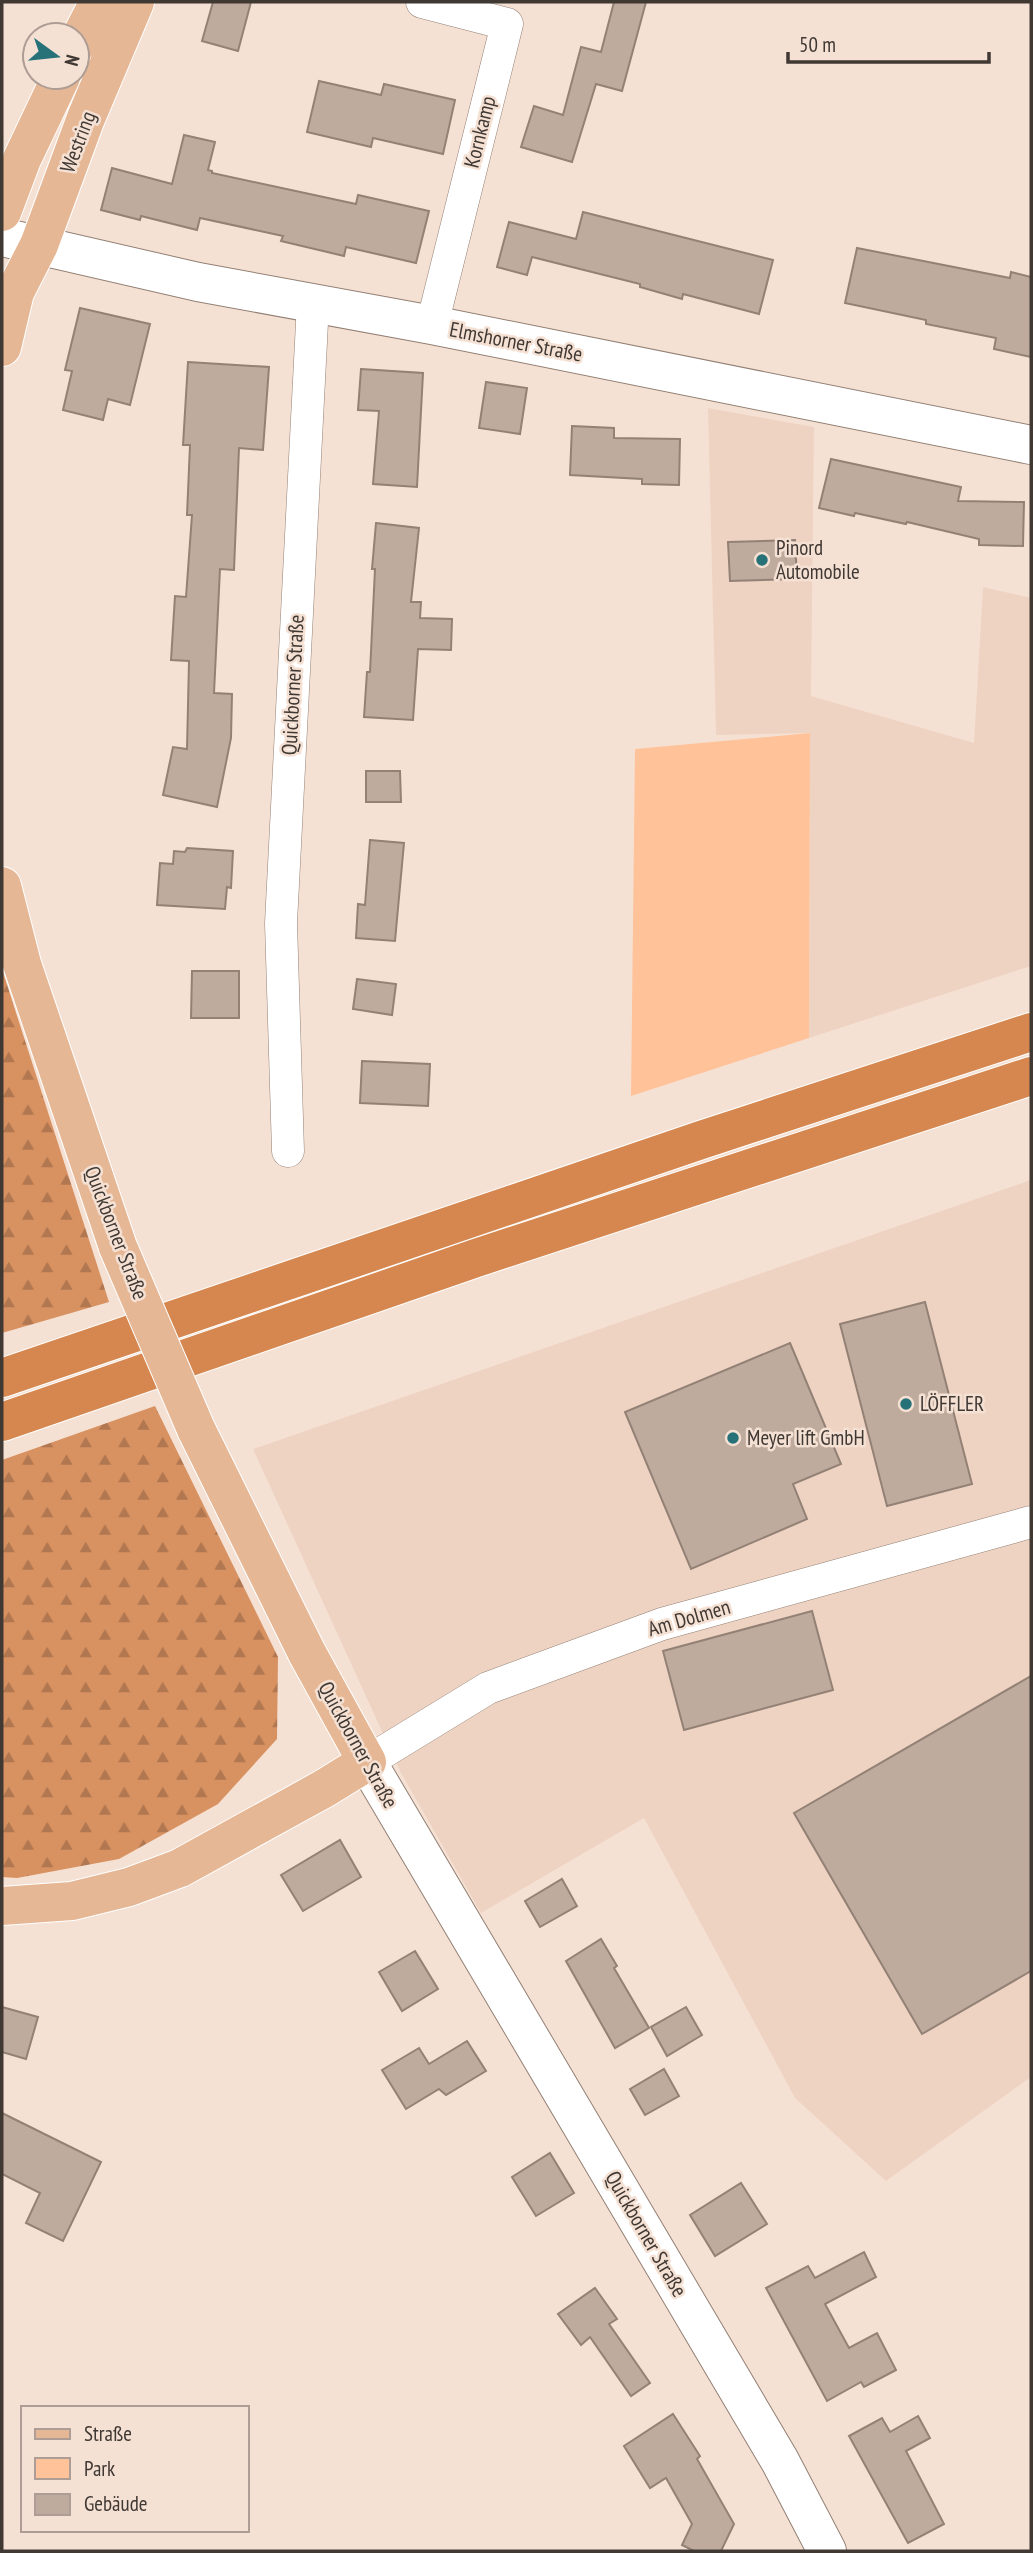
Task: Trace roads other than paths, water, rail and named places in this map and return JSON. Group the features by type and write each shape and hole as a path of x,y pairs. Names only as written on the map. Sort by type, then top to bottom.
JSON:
{"highway":[{"path":"2,1378 688,1144 1031,1032"},
{"path":"2,1422 476,1258 1031,1076"},
{"path":"2,1370 50,1360"}],"main road":[{"path":"89,21 99,2"},
{"name":"Westring","path":"39,245 86,118 135,2"},
{"name":"Westring","path":"2,212 22,159 54,91"},
{"path":"2,347 15,292 39,245"},
{"name":"Quickborner Straße","path":"2,886 22,964 118,1247 196,1429 307,1653 367,1762"},
{"path":"2,1906 18,1907 72,1901 129,1887 167,1873 241,1835 367,1762"}],"street":[{"name":"Kornkamp","path":"422,2 508,24 432,325"},
{"name":"Elmshorner Straße","path":"2,237 198,282 432,325 1031,445"},
{"name":"Quickborner Straße","path":"288,1152 281,923 313,303"},
{"name":"Am Dolmen","path":"367,1762 488,1688 662,1624 1031,1522"},
{"name":"Quickborner Straße","path":"367,1762 780,2461 827,2551"}],"place":[{"name":"Pinord Automobile","path":"762,560"},
{"name":"LÖFFLER","path":"906,1404"},
{"name":"Meyer lift GmbH","path":"733,1438"}]}
